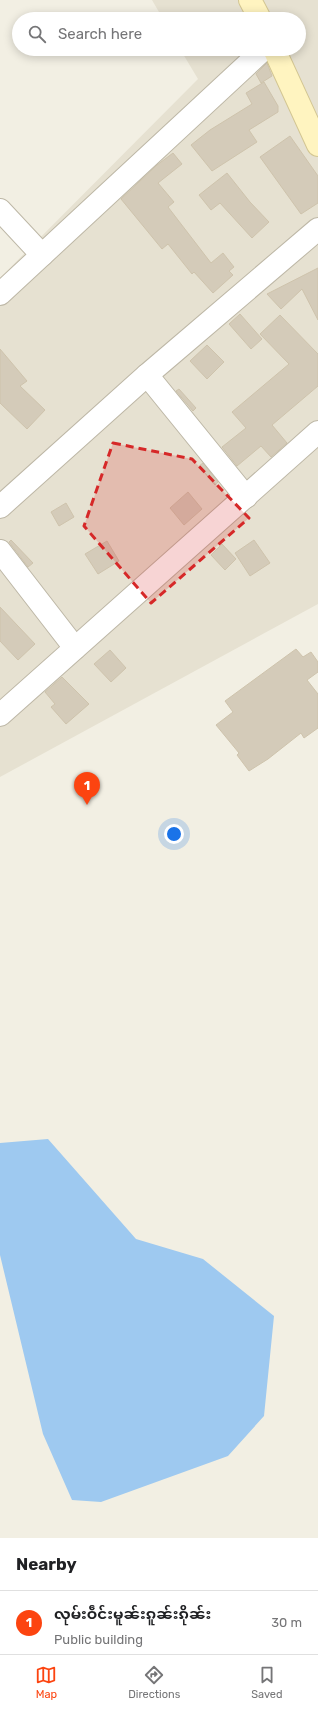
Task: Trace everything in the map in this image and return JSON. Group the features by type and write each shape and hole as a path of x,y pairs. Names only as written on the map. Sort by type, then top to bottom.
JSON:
{"main road":[{"path":"250,0 256,12"},
{"path":"277,56 318,145"}],"street":[{"path":"0,294 256,56"},
{"path":"0,210 42,255"},
{"path":"0,508 147,375 318,228"},
{"path":"147,375 246,497"},
{"path":"0,714 318,432"},
{"path":"0,551 74,648"}],"highlighted area":[{"path":"113,443 192,459 249,518 151,603 84,526"}],"shaded area":[{"path":"152,0 318,0 318,604 0,777 0,278 198,79 184,56 306,56 306,12 159,12"}],"water":[{"path":"48,1139 136,1239 203,1259 274,1316 264,1416 228,1456 101,1502 72,1500 43,1434 0,1255 0,1143"}],"building":[{"path":"267,63 272,76 261,83 256,74"},
{"path":"264,82 278,106 278,112 249,130 257,142 212,171 191,145 210,130 252,104 246,93"},
{"path":"290,136 318,176 318,203 301,214 260,157"},
{"path":"173,153 182,164 158,183 174,202 168,207 211,263 223,253 234,267 229,271 233,275 213,293 194,272 192,274 168,244 162,249 121,199 157,165"},
{"path":"227,173 250,202 269,222 252,238 220,203 211,210 199,195"},
{"path":"318,268 318,320 302,289 281,309 267,294"},
{"path":"240,314 262,339 251,349 229,324"},
{"path":"280,315 318,354 318,386 272,425 287,443 271,457 261,446 237,466 222,447 246,428 232,412 289,364 260,334"},
{"path":"207,345 224,362 207,379 190,361"},
{"path":"0,349 27,381 20,386 45,410 27,429 0,403"},
{"path":"179,389 196,408 193,411 176,391"},
{"path":"203,463 218,482 215,485 199,466"},
{"path":"188,492 202,509 184,525 170,508"},
{"path":"66,503 74,517 59,526 51,512"},
{"path":"11,540 33,563 28,567 9,542"},
{"path":"254,540 270,563 250,576 235,553"},
{"path":"107,541 119,561 98,574 85,554"},
{"path":"222,544 236,559 225,570 211,555"},
{"path":"0,607 35,644 18,660 0,641"},
{"path":"296,649 303,657 311,652 318,662 318,672 307,680 318,694 318,728 304,738 301,733 268,759 249,771 237,755 239,753 216,725 233,712 225,701"},
{"path":"110,650 126,668 111,682 94,664"},
{"path":"62,677 89,704 66,724 51,707 55,704 45,692"}],"place":[{"name":"လုမ်းဝဵင်းမူၼ်းၵူၼ်းၵိုၼ်း","path":"87,805"}]}
